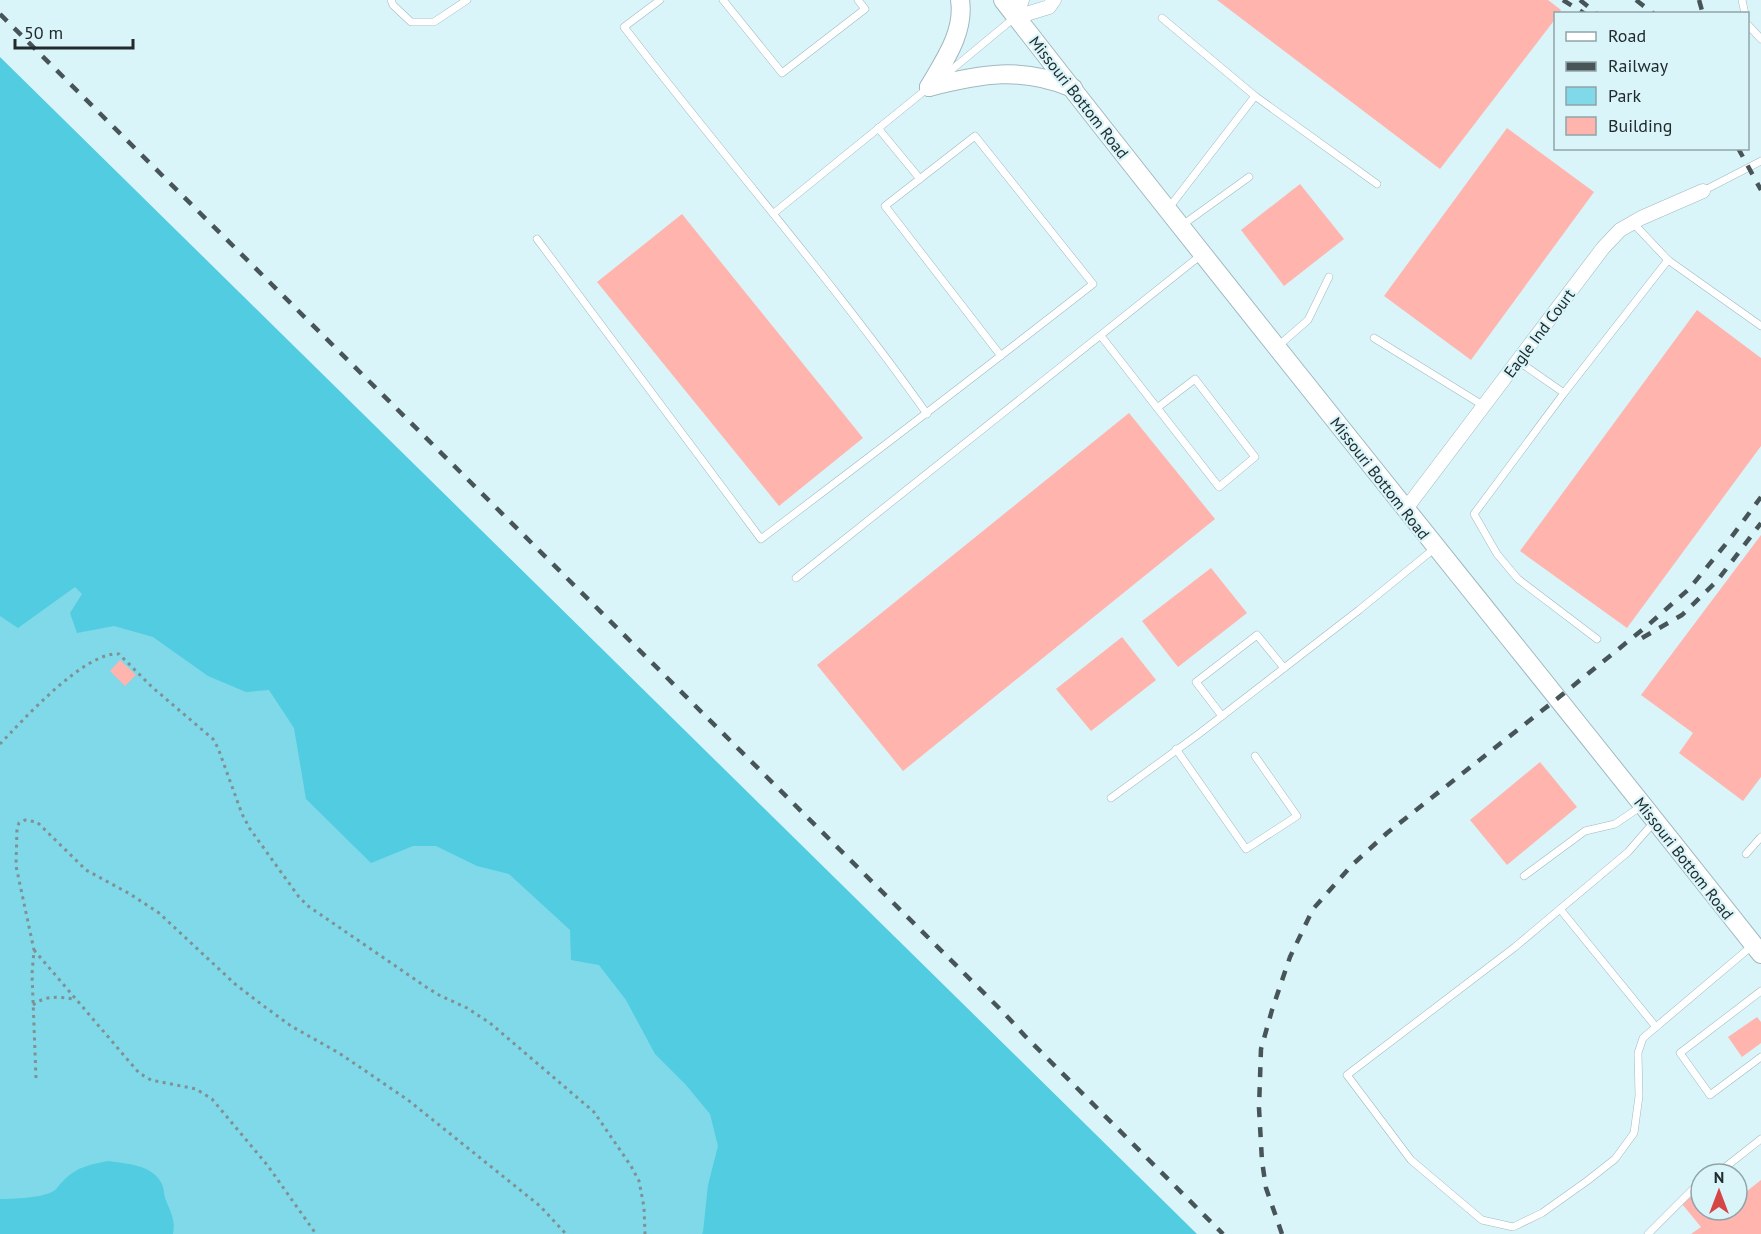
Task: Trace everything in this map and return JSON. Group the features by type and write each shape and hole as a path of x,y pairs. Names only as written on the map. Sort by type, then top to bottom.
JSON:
{"street":[{"path":"929,87 954,44 962,10 960,0"},
{"name":"Missouri Bottom Road","path":"1003,0 1019,8 1072,88 1435,548 1757,949"},
{"path":"1019,8 1049,7 1054,0"},
{"path":"929,87 974,76 1009,74 1034,77 1072,88"},
{"name":"Eagle Ind Court","path":"1405,510 1603,248 1620,230 1703,191"}],"lane":[{"path":"391,0 393,5 411,22 434,22 467,0"},
{"path":"660,0 624,27 681,101 774,213 897,371 927,414"},
{"path":"723,0 782,73 865,9 858,0"},
{"path":"774,213 929,87 1019,8"},
{"path":"1162,18 1255,96 1377,184"},
{"path":"1749,26 1761,39"},
{"path":"1167,209 1255,96"},
{"path":"878,128 920,179"},
{"path":"537,239 760,539 927,414 1093,284 975,135 885,206 1001,356"},
{"path":"1703,191 1761,161"},
{"path":"1181,226 1249,177"},
{"path":"1633,223 1668,260 1761,326"},
{"path":"796,578 1203,254"},
{"path":"1597,639 1518,579 1497,554 1474,514 1564,393 1668,260"},
{"path":"1277,347 1308,320 1329,277"},
{"path":"1101,336 1157,408 1219,487 1255,457 1195,379 1157,408"},
{"path":"1374,338 1484,406"},
{"path":"1518,361 1564,393"},
{"path":"1111,798 1222,716 1435,548"},
{"path":"1222,716 1196,682 1257,634 1284,668"},
{"path":"1176,750 1246,849 1296,816 1256,756"},
{"path":"1524,876 1586,831 1615,824 1643,805"},
{"path":"1655,821 1628,852 1515,947 1347,1075 1411,1160 1482,1220 1513,1227 1542,1213 1615,1159 1634,1133 1639,1096 1638,1053 1643,1038 1757,949"},
{"path":"1746,854 1761,837"},
{"path":"1560,909 1656,1027"},
{"path":"1761,991 1680,1053 1710,1095 1761,1056"},
{"path":"1732,1162 1761,1138"},
{"path":"1648,1234 1689,1193"}],"path":[{"path":"0,744 33,709 66,681 100,657 119,654 152,687 213,740 250,829 308,906 432,991 467,1008 490,1023 594,1112 639,1180 644,1207 645,1234"},
{"path":"36,1078 32,974 34,950 16,866 17,829 19,823 25,820 37,822 86,870 159,913 235,984 291,1026 339,1053 408,1100 540,1206 566,1234"},
{"path":"34,950 142,1076 196,1089 212,1099 268,1166 316,1234"},
{"path":"33,1005 50,997 75,999"}],"green space":[{"path":"0,406 799,1114 754,1234 0,1234"}],"shaded area":[{"path":"0,57 1197,1234 702,1234 708,1185 718,1146 710,1114 686,1085 655,1054 626,1000 599,965 571,960 570,930 509,874 477,866 436,846 413,846 371,863 306,799 294,728 269,690 246,692 208,676 153,637 114,626 77,633 70,613 82,594 75,587 18,628 0,616"},
{"path":"108,1161 138,1166 158,1177 172,1216 173,1234 0,1234 0,1199 47,1194 54,1191 63,1181 80,1169"}],"building":[{"path":"1217,0 1548,0 1561,10 1560,12 1554,12 1554,21 1440,169"},
{"path":"1507,128 1594,192 1471,360 1384,296"},
{"path":"1300,184 1344,239 1284,286 1241,230"},
{"path":"682,214 863,438 779,506 597,282"},
{"path":"1697,310 1761,358 1761,446 1627,628 1520,551"},
{"path":"1129,413 1215,519 903,771 817,665"},
{"path":"1761,535 1761,777 1743,801 1679,753 1693,733 1641,695"},
{"path":"1211,568 1247,613 1178,667 1142,621"},
{"path":"1122,637 1156,680 1091,731 1056,689"},
{"path":"120,660 136,675 125,686 110,671"},
{"path":"1540,762 1577,807 1507,865 1470,820"},
{"path":"1757,1017 1761,1022 1761,1043 1742,1057 1728,1037"},
{"path":"1761,1180 1761,1234 1691,1234 1701,1227 1697,1222 1749,1222 1749,1190"},
{"path":"1689,1198 1689,1212 1682,1204"}],"railway":[{"path":"1563,0 1582,12"},
{"path":"1580,0 1595,12"},
{"path":"1636,0 1651,12"},
{"path":"1699,0 1702,12"},
{"path":"0,14 1223,1234"},
{"path":"1739,150 1761,190"},
{"path":"1282,1234 1266,1188 1262,1161 1259,1108 1261,1049 1290,957 1313,909 1351,866 1387,833 1558,698 1689,589 1761,497"},
{"path":"1642,638 1682,615 1717,581 1761,523"}]}
